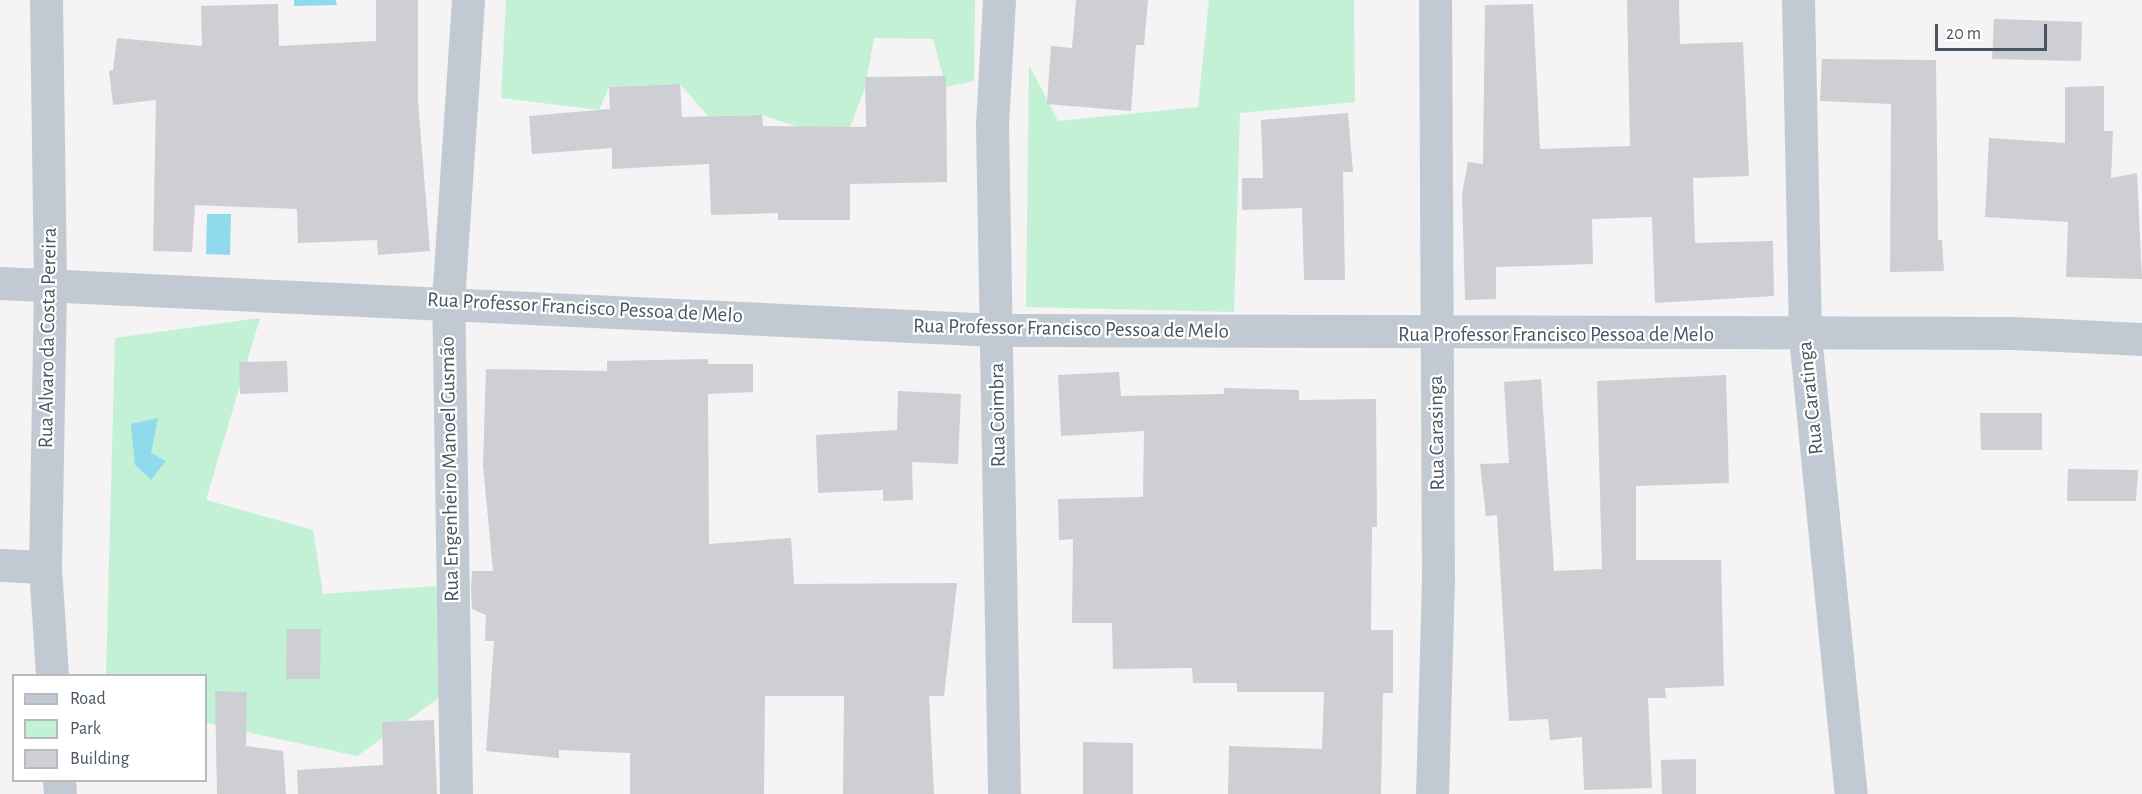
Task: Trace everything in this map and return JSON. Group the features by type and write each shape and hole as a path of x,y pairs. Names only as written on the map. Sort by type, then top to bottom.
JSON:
{"street":[{"name":"Rua Alvaro da Costa Pereira","path":"46,0 50,284 45,567 52,674"},
{"name":"Rua Engenheiro Manoel Gusmão","path":"456,794 448,301 468,0"},
{"name":"Rua Coimbra","path":"999,0 992,124 1004,794"},
{"name":"Rua Carasinga","path":"1432,794 1438,583 1435,0"},
{"name":"Rua Caratinga","path":"1798,0 1805,336 1851,794"},
{"name":"Rua Professor Francisco Pessoa de Melo","path":"0,283 448,301 997,330 1435,335 1805,336 2014,333 2142,339"},
{"path":"0,565 45,567"}],"green space":[{"path":"506,0 975,0 974,81 946,87 933,39 874,38 865,88 850,127 799,127 762,115 708,116 680,84 609,87 599,110 501,98"},
{"path":"1209,0 1354,0 1355,102 1240,113 1234,312 1026,307 1029,65 1058,121 1198,107"},
{"path":"260,318 206,500 313,530 323,594 436,586 453,688 357,756 207,723 207,674 106,674 115,338"}],"water":[{"path":"294,0 336,0 337,5 294,6"},
{"path":"207,214 231,214 230,255 206,254"},
{"path":"158,418 151,453 166,461 151,480 135,465 131,424"}],"building":[{"path":"376,0 418,0 418,101 430,251 378,255 377,240 298,243 297,209 195,205 192,252 153,251 156,100 113,105 109,71 113,70 117,38 202,46 201,6 278,4 279,46 376,41"},
{"path":"1076,0 1148,0 1144,45 1136,45 1131,111 1047,104 1051,46 1072,48"},
{"path":"1627,0 1679,0 1680,44 1743,42 1749,176 1693,178 1695,243 1773,241 1774,296 1655,303 1652,217 1592,219 1593,264 1496,267 1496,299 1465,300 1462,194 1468,162 1483,164 1485,5 1533,4 1540,149 1630,146"},
{"path":"1994,19 2082,22 2081,61 1992,59"},
{"path":"1822,59 1936,60 1938,240 1942,240 1944,271 1890,272 1891,104 1820,101"},
{"path":"946,76 947,182 850,184 850,220 778,220 778,213 711,215 709,164 612,169 612,148 532,154 529,116 610,109 609,87 680,84 682,117 762,115 763,126 866,127 865,77"},
{"path":"2104,86 2104,131 2113,131 2111,178 2137,173 2142,279 2066,277 2068,222 1985,217 1989,138 2065,143 2065,87"},
{"path":"1348,113 1353,172 1343,172 1345,280 1304,280 1302,208 1242,210 1242,178 1263,178 1261,120"},
{"path":"708,359 708,364 753,364 753,392 708,394 709,544 791,538 794,584 957,583 944,696 929,696 934,794 843,794 844,696 765,696 764,794 630,794 630,753 559,750 559,758 486,751 494,641 485,641 486,615 472,609 471,589 472,571 493,571 483,465 486,369 607,371 607,361"},
{"path":"287,361 288,392 240,394 239,362"},
{"path":"1119,372 1121,396 1224,394 1224,388 1299,390 1299,400 1376,399 1377,527 1372,527 1371,630 1393,630 1393,693 1383,693 1381,794 1228,794 1229,746 1322,749 1324,692 1237,692 1237,683 1193,683 1192,668 1113,669 1112,623 1072,623 1073,539 1059,540 1058,499 1143,497 1144,431 1061,436 1058,375"},
{"path":"1726,375 1729,483 1636,486 1636,560 1721,560 1724,686 1665,688 1666,698 1648,698 1652,788 1584,790 1582,737 1550,740 1548,719 1509,721 1497,515 1486,516 1480,464 1509,463 1504,382 1541,379 1554,571 1602,569 1597,381"},
{"path":"898,391 961,394 958,464 912,462 913,500 883,501 883,490 818,493 816,435 897,430"},
{"path":"1980,413 2042,413 2042,450 1981,450"},
{"path":"2068,469 2138,470 2136,501 2067,501"},
{"path":"287,629 321,629 320,679 286,679"},
{"path":"215,691 247,692 246,746 283,751 286,794 217,794"},
{"path":"434,720 437,794 298,794 297,770 383,765 382,722"},
{"path":"1083,742 1133,743 1133,794 1083,794"},
{"path":"1696,759 1696,794 1662,794 1661,760"}]}
